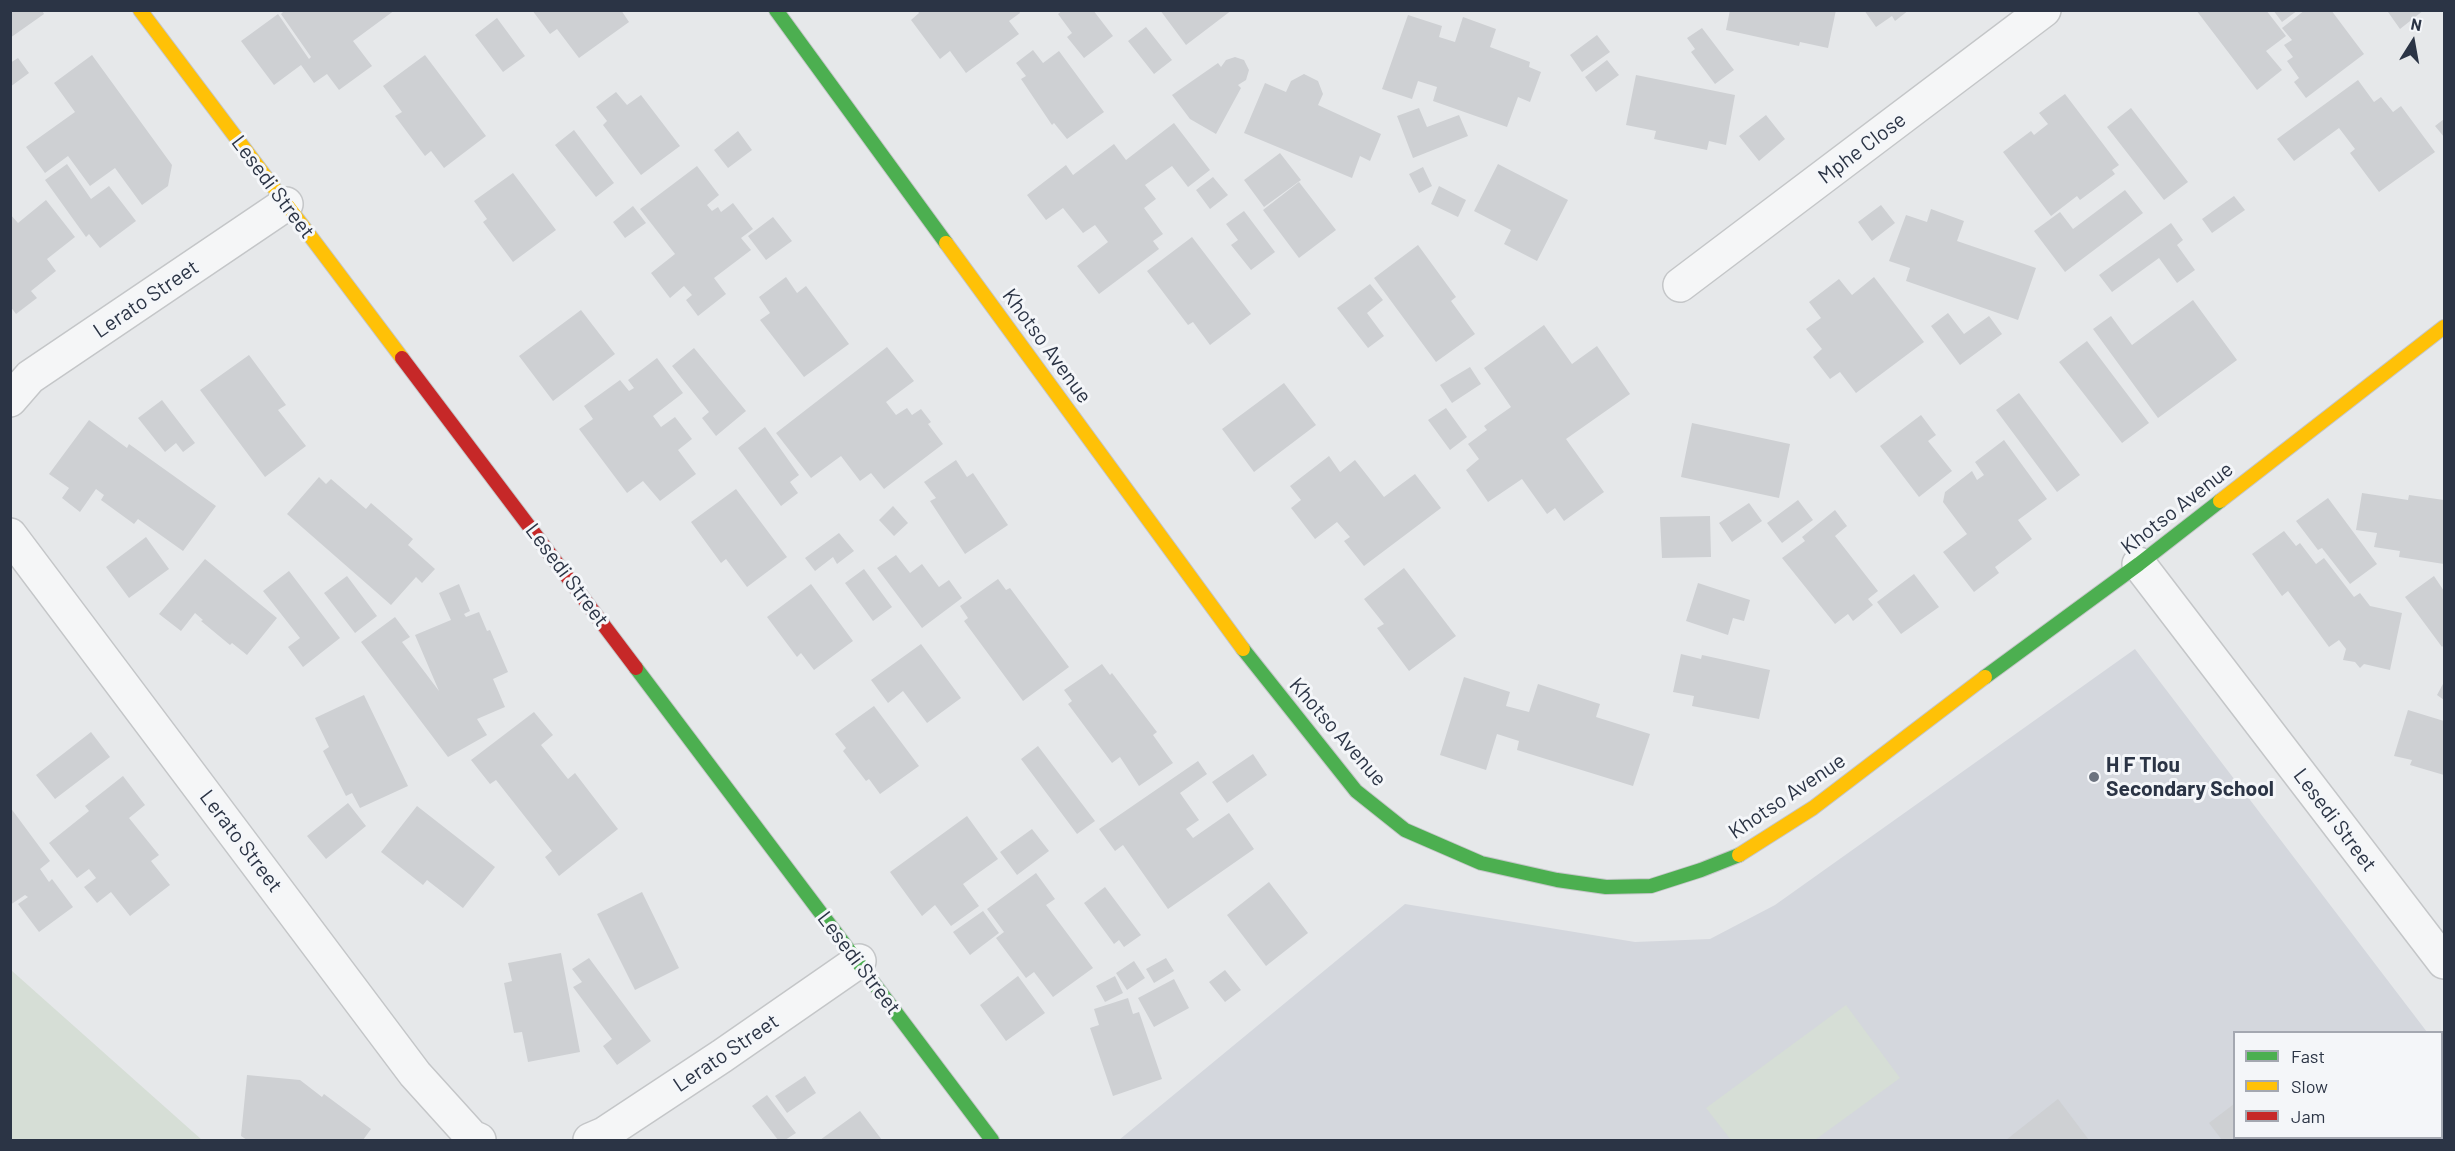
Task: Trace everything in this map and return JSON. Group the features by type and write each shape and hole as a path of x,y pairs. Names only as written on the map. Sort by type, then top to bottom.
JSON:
{"street":[{"name":"Lesedi Street","path":"140,10 992,1140"},
{"name":"Khotso Avenue","path":"776,10 1250,659 1356,791 1405,830 1481,863 1557,880 1606,887 1651,886 1701,870 1745,852 1814,808 2059,621 2139,564 2445,327"},
{"name":"Mphe Close","path":"1680,285 2044,10"},
{"name":"Lerato Street","path":"10,400 30,377 286,204"},
{"name":"Lerato Street","path":"10,535 415,1074 472,1137 479,1140"},
{"name":"Lesedi Street","path":"2139,564 2443,957"},
{"name":"Lerato Street","path":"590,1140 604,1134 712,1063 859,962"}],"shaded area":[{"name":"H F Tlou Secondary School","path":"2135,649 2426,1031 2233,1031 2233,1139 2443,1139 2443,1054 2444,1140 1119,1140 1405,904 1635,942 1710,939 1775,905"},
{"path":"11,970 202,1140 11,1140"},
{"path":"1846,1005 1900,1078 1815,1140 1731,1140 1706,1108"}],"building":[{"path":"10,10 42,10 44,14 10,38"},
{"path":"285,10 395,10 353,41 372,66 339,90 327,74 314,83 301,65 274,85 241,41 278,14 309,59 311,57 281,14"},
{"path":"532,10 621,10 629,22 579,58 557,29 550,34"},
{"path":"917,10 1019,10 1020,13 1009,21 1019,34 966,73 950,51 940,59 911,20 919,13"},
{"path":"1063,10 1093,10 1113,36 1084,58 1067,37 1072,33 1058,14"},
{"path":"1160,10 1232,10 1186,45"},
{"path":"1730,10 1836,10 1828,48 1800,42 1799,46 1726,30"},
{"path":"1864,10 1909,10 1895,21 1892,16 1876,27"},
{"path":"2196,10 2266,10 2286,36 2266,51 2282,70 2257,90"},
{"path":"2273,10 2298,10 2282,22"},
{"path":"2305,10 2331,10 2364,54 2306,98 2294,82 2299,78 2287,61 2293,57 2284,45 2292,40 2282,28"},
{"path":"2390,10 2424,10 2400,29 2388,12"},
{"path":"1408,15 1442,26 1439,37 1455,42 1463,17 1496,29 1490,47 1530,62 1529,67 1541,72 1530,102 1518,97 1507,127 1433,101 1437,87 1418,81 1412,99 1382,89"},
{"path":"497,18 525,56 503,72 475,35"},
{"path":"1146,27 1172,60 1154,74 1128,41"},
{"path":"1702,28 1734,70 1715,84 1691,52 1695,49 1687,38"},
{"path":"1597,35 1610,52 1582,72 1570,55"},
{"path":"1033,50 1043,63 1059,51 1104,112 1067,139 1054,123 1052,125 1021,79 1026,76 1016,63"},
{"path":"92,55 172,165 168,186 142,205 115,168 90,186 68,156 45,173 26,147 75,112 54,83"},
{"path":"425,55 486,136 444,168 431,151 425,156 395,116 402,112 383,86"},
{"path":"1235,57 1244,60 1249,70 1246,80 1238,85 1241,88 1216,134 1190,119 1172,95 1218,63 1221,67 1226,60"},
{"path":"18,58 29,73 10,87 10,63"},
{"path":"1607,60 1619,75 1596,92 1585,77"},
{"path":"1304,74 1318,81 1323,94 1318,105 1381,134 1370,161 1360,156 1352,178 1244,133 1265,83 1286,92 1291,81"},
{"path":"1636,75 1735,95 1726,145 1709,141 1707,150 1654,139 1656,131 1626,125"},
{"path":"2358,80 2374,102 2381,97 2393,112 2401,106 2435,152 2379,192 2350,153 2355,149 2339,128 2294,161 2277,139"},
{"path":"616,92 627,105 641,95 680,146 641,175 603,125 607,121 596,107"},
{"path":"2065,94 2119,165 2112,170 2115,174 2080,200 2077,196 2051,216 2003,152 2031,131 2034,135 2048,124 2039,113"},
{"path":"1419,108 1427,127 1459,115 1468,136 1413,158 1397,116"},
{"path":"2131,108 2188,182 2164,200 2107,127"},
{"path":"1766,115 1785,139 1759,161 1739,136"},
{"path":"2444,119 2444,137 2435,126"},
{"path":"1174,123 1210,170 1188,187 1172,166 1145,185 1156,199 1144,208 1163,234 1153,241 1159,249 1099,294 1077,266 1108,242 1095,225 1083,233 1063,208 1046,220 1027,195 1066,165 1073,175 1114,144 1126,160"},
{"path":"574,130 614,183 596,197 555,145"},
{"path":"738,131 752,150 728,168 714,150"},
{"path":"1280,153 1301,180 1264,207 1244,180"},
{"path":"67,164 91,199 109,186 136,221 100,248 89,234 86,237 45,180"},
{"path":"1498,164 1568,200 1537,261 1504,244 1511,230 1474,211"},
{"path":"697,166 719,195 707,205 712,211 718,207 721,212 733,203 753,229 741,238 751,250 714,278 726,294 698,316 686,300 692,295 684,286 670,298 651,273 675,254 640,209"},
{"path":"1423,167 1432,186 1419,193 1409,174"},
{"path":"513,173 556,230 513,262 483,222 487,219 474,201"},
{"path":"1213,177 1228,195 1210,209 1196,190"},
{"path":"1299,182 1336,230 1299,258 1263,210"},
{"path":"1439,186 1466,200 1458,217 1431,204"},
{"path":"2125,190 2143,213 2065,272 2034,231 2060,212 2073,229"},
{"path":"2234,196 2245,210 2212,233 2202,219"},
{"path":"46,200 75,237 47,259 56,271 31,291 37,298 16,314 10,306 10,214 18,223"},
{"path":"1881,205 1895,223 1872,241 1858,222"},
{"path":"633,206 646,223 625,238 613,222"},
{"path":"1931,209 1964,221 1957,241 2036,268 2018,320 1906,281 1910,268 1889,261 1906,215 1927,222"},
{"path":"1244,211 1275,252 1251,270 1231,245 1238,240 1226,224"},
{"path":"773,217 792,241 766,260 748,236"},
{"path":"2171,223 2183,240 2177,245 2195,270 2177,283 2159,258 2112,292 2099,275"},
{"path":"1192,237 1251,314 1210,345 1193,322 1188,325 1147,271"},
{"path":"1418,245 1456,297 1451,301 1475,334 1436,362 1374,278"},
{"path":"786,277 797,293 806,286 849,344 804,377 760,320 770,313 759,297"},
{"path":"1874,277 1924,342 1856,393 1840,372 1830,379 1813,357 1822,349 1806,329 1821,318 1809,302 1839,279 1852,295"},
{"path":"1370,284 1383,300 1367,313 1384,336 1368,348 1337,308"},
{"path":"2193,300 2237,360 2158,418 2093,329 2111,316 2132,345"},
{"path":"581,310 615,354 553,401 519,356"},
{"path":"1948,313 1964,334 1989,316 2002,334 1960,365 1931,326"},
{"path":"1544,325 1572,364 1597,346 1630,394 1566,439 1604,492 1564,521 1555,508 1547,514 1522,479 1488,502 1466,470 1479,459 1468,444 1487,430 1484,426 1511,407 1484,368"},
{"path":"2087,341 2149,423 2122,443 2059,362"},
{"path":"887,347 914,381 886,402 896,415 907,408 912,415 921,409 931,422 928,424 943,444 884,489 871,473 860,481 841,456 811,478 776,433"},
{"path":"694,348 746,411 716,436 702,418 709,412 672,366"},
{"path":"249,355 286,405 278,410 306,446 265,477 200,390"},
{"path":"657,358 683,393 653,416 661,427 675,417 692,439 678,450 696,474 660,501 643,481 627,493 579,429 593,419 584,406 620,380 629,391 634,388 628,380"},
{"path":"1470,367 1481,384 1452,403 1440,385"},
{"path":"1284,383 1316,425 1254,472 1222,429"},
{"path":"2019,393 2080,475 2057,492 1996,410"},
{"path":"162,400 195,443 183,452 176,443 165,452 138,418"},
{"path":"1446,408 1467,437 1450,450 1428,420"},
{"path":"1921,415 1936,435 1928,441 1952,471 1919,497 1880,446"},
{"path":"89,420 127,448 129,444 216,506 183,551 138,519 134,524 101,500 104,495 96,489 80,512 62,498 69,488 49,474"},
{"path":"1692,423 1790,444 1779,498 1681,477"},
{"path":"765,427 799,475 790,482 798,493 781,506 738,448"},
{"path":"2004,440 2047,499 2018,520 2032,539 1995,567 1999,573 1974,592 1943,552 1967,534 1943,502 1945,492 1972,471 1977,480 1984,475 1975,462"},
{"path":"1329,456 1340,472 1355,460 1384,497 1415,474 1441,508 1364,566 1344,541 1350,537 1337,522 1315,539 1291,508 1301,500 1290,486"},
{"path":"956,460 967,477 973,473 1008,525 965,554 930,501 936,498 924,482"},
{"path":"319,477 326,484 331,479 366,509 371,503 413,539 408,545 435,569 422,583 416,577 391,605 287,514"},
{"path":"736,489 787,557 747,587 726,559 721,563 691,522"},
{"path":"2362,493 2408,500 2409,495 2444,500 2444,564 2399,557 2400,551 2374,547 2377,533 2356,530"},
{"path":"2328,498 2377,564 2350,584 2322,548 2318,550 2296,521"},
{"path":"1798,500 1813,520 1782,543 1767,523"},
{"path":"1749,503 1762,521 1732,542 1719,523"},
{"path":"893,506 908,523 894,536 879,520"},
{"path":"1835,510 1847,526 1835,536 1878,591 1868,599 1873,605 1853,621 1848,614 1835,624 1782,558 1805,541 1802,537"},
{"path":"1710,516 1711,557 1662,558 1660,517"},
{"path":"2284,531 2296,546 2300,543 2316,564 2324,558 2354,597 2360,593 2370,606 2402,613 2390,670 2364,664 2360,668 2355,662 2343,660 2346,649 2339,640 2329,647 2288,591 2282,596 2252,554"},
{"path":"839,533 854,551 837,564 833,557 815,571 805,558"},
{"path":"146,537 169,569 129,598 106,567"},
{"path":"896,555 910,573 922,564 939,587 949,580 962,598 922,628 877,568"},
{"path":"205,559 277,618 247,655 232,643 230,645 201,621 203,620 195,613 181,631 159,614"},
{"path":"1404,568 1456,636 1409,671 1377,628 1384,624 1364,599"},
{"path":"864,569 892,607 873,621 845,583"},
{"path":"289,571 340,638 303,667 288,647 300,638 263,591"},
{"path":"1914,574 1939,607 1901,634 1877,602"},
{"path":"347,576 377,616 355,633 324,593"},
{"path":"2434,576 2444,591 2444,645 2442,647 2405,597"},
{"path":"998,579 1006,590 1010,588 1069,667 1023,701 964,621 968,618 960,606"},
{"path":"1698,583 1750,600 1744,621 1733,618 1728,635 1686,621"},
{"path":"459,584 470,611 464,614 466,617 479,612 487,631 490,630 508,672 493,679 505,707 477,719 487,735 448,757 361,642 395,617 410,637 402,642 439,691 415,635 451,620 439,593"},
{"path":"811,584 853,641 814,670 801,653 797,657 767,617"},
{"path":"921,644 961,698 927,723 903,691 888,703 871,680"},
{"path":"1681,654 1701,659 1702,655 1770,670 1759,719 1692,706 1694,696 1673,692"},
{"path":"1102,664 1110,675 1112,673 1157,732 1153,735 1173,763 1139,786 1120,757 1112,763 1068,704 1072,701 1064,690"},
{"path":"1464,677 1510,692 1506,706 1529,712 1538,684 1600,704 1596,717 1650,734 1633,786 1517,750 1519,741 1497,734 1486,770 1440,755"},
{"path":"2444,682 2444,700 2437,695"},
{"path":"364,695 408,786 360,808 352,793 346,796 323,751 329,747 315,718"},
{"path":"874,706 919,766 880,794 869,779 866,781 843,751 846,748 835,734"},
{"path":"2408,710 2444,721 2444,775 2410,765 2412,760 2394,756"},
{"path":"534,712 553,735 541,745 568,779 575,773 618,829 559,876 545,857 552,851 496,780 490,784 471,760"},
{"path":"91,732 110,757 55,799 36,775"},
{"path":"1038,746 1095,821 1077,834 1021,759"},
{"path":"1253,754 1267,775 1227,803 1212,782"},
{"path":"1198,761 1207,774 1180,793 1199,820 1186,829 1193,838 1229,813 1254,849 1168,909 1123,845 1115,851 1099,829"},
{"path":"123,776 145,805 129,818 159,855 151,861 170,885 130,916 111,892 97,903 84,887 96,878 89,869 77,878 49,843 89,811 85,806"},
{"path":"348,803 366,826 326,859 307,836"},
{"path":"417,806 495,867 463,908 427,880 423,885 381,852"},
{"path":"10,807 50,861 40,869 49,882 52,879 73,907 39,932 18,904 28,897 25,895 10,905"},
{"path":"967,816 998,859 963,884 979,906 951,926 935,905 922,916 890,872"},
{"path":"1032,829 1049,851 1017,875 1000,852"},
{"path":"1036,873 1055,899 1046,905 1093,968 1053,997 1034,972 1026,978 996,938 1004,932 987,909"},
{"path":"1269,882 1308,933 1266,966 1227,915"},
{"path":"1105,887 1141,935 1124,947 1119,940 1114,944 1084,903"},
{"path":"642,892 679,968 635,990 597,914"},
{"path":"983,911 999,933 970,955 953,932"},
{"path":"561,953 580,1052 528,1062 522,1032 514,1033 504,983 512,981 508,963"},
{"path":"589,958 651,1041 617,1065 603,1046 612,1039 573,987 582,982 572,969"},
{"path":"1166,958 1174,971 1154,983 1146,969"},
{"path":"1134,961 1145,978 1127,990 1116,973"},
{"path":"1225,970 1241,990 1225,1002 1209,982"},
{"path":"1018,976 1045,1013 1006,1041 980,1005"},
{"path":"1115,976 1123,993 1105,1002 1096,986"},
{"path":"1174,979 1189,1008 1154,1027 1138,998"},
{"path":"1128,998 1133,1014 1139,1012 1162,1079 1113,1096 1090,1028 1099,1025 1094,1009"},
{"path":"247,1075 300,1080 322,1097 324,1094 371,1129 363,1140 247,1140 241,1136"},
{"path":"805,1076 816,1093 787,1113 775,1096"},
{"path":"767,1095 796,1133 785,1140 778,1140 752,1106"},
{"path":"2058,1099 2089,1140 2006,1140"},
{"path":"2233,1105 2233,1139 2312,1140 2222,1140 2209,1123"},
{"path":"860,1111 882,1140 820,1140"}],"traffic: fast":[{"path":"776,10 946,243"},
{"path":"1985,677 2139,564 2220,501"},
{"path":"1243,649 1356,791 1405,830 1481,863 1557,880 1606,887 1651,886 1739,855"},
{"path":"636,668 992,1140"}],"traffic: slow":[{"path":"140,10 402,358"},
{"path":"946,243 1243,649"},
{"path":"2220,501 2444,327"},
{"path":"1739,855 1813,808 1985,677"}],"traffic: jam":[{"path":"402,358 636,668"}],"place":[{"name":"H F Tlou Secondary School","path":"2094,777"}]}
